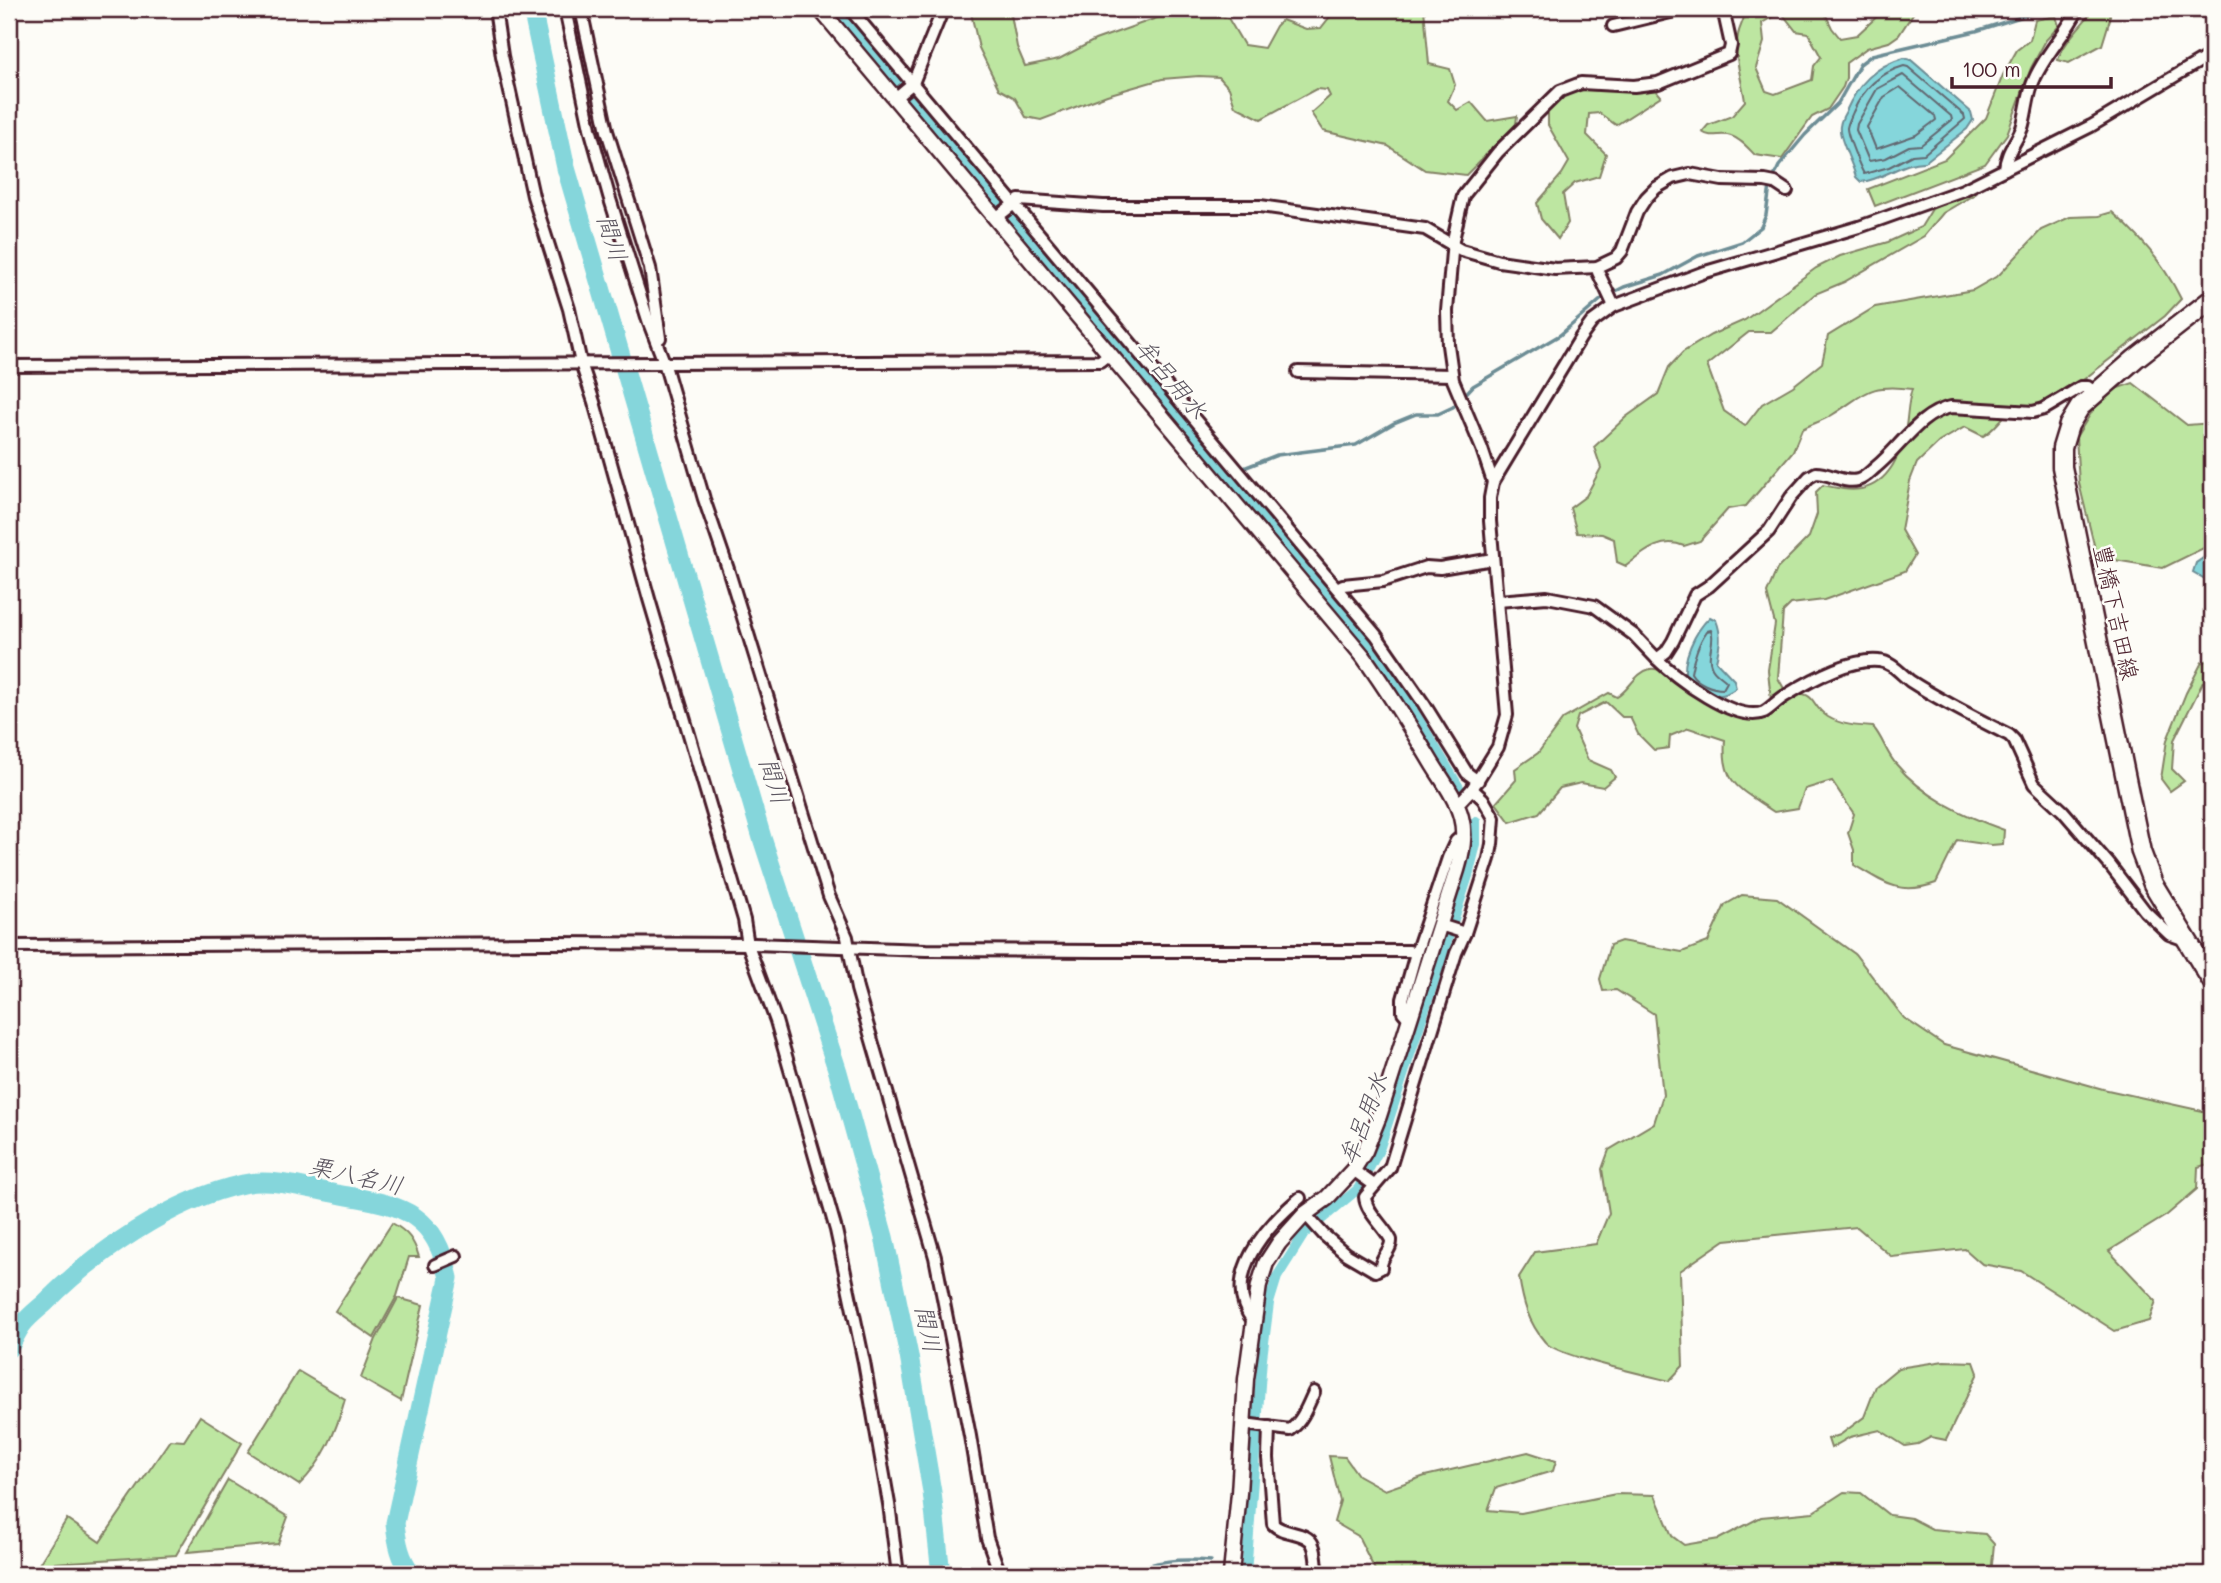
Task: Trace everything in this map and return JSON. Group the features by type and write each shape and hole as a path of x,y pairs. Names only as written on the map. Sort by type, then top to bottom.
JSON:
{"main road":[{"name":"豊橋下吉田線","path":"2212,299 2080,407 2069,425 2062,448 2067,499 2141,852 2153,884 2212,981"}],"street":[{"path":"495,9 502,56 530,183 569,309 649,599 836,1230 864,1362 889,1504 898,1574"},
{"path":"565,9 590,128 609,196 847,947 935,1257 971,1436 987,1538 1000,1574"},
{"path":"581,9 607,131 650,268 660,339 657,344"},
{"path":"820,9 897,97 1363,656 1457,805 1464,834 1462,853 1443,927 1409,1020 1379,1116 1356,1173 1279,1243 1266,1263 1252,1321 1257,1426 1268,1458 1273,1524 1278,1530 1309,1538 1313,1545 1318,1574"},
{"path":"850,9 1234,470 1338,588 1398,664 1492,811 1493,844 1462,932 1390,1168 1384,1177 1372,1184 1364,1202 1387,1231 1392,1245 1380,1262 1381,1268 1375,1271 1346,1254 1322,1233 1308,1216"},
{"path":"897,97 912,84 943,9"},
{"path":"1613,26 1683,9"},
{"path":"1493,482 1452,375 1447,311 1452,247 1459,207 1471,184 1498,152 1560,90 1581,83 1634,86 1658,83 1729,54 1731,45 1723,9"},
{"path":"2005,169 2006,158 2024,120 2028,94 2034,79 2078,9"},
{"path":"1457,805 1475,785 1498,747 1507,715 1493,559 1490,498 1493,482 1581,337 1610,298 1859,227 1938,200 2091,126 2212,54"},
{"path":"997,217 1019,200 1103,206 1260,206 1425,229 1452,247 1499,261 1555,269 1597,267 1616,258 1622,251 1637,212 1646,198 1673,178 1690,174 1722,180 1770,182 1787,191"},
{"path":"1597,267 1610,298"},
{"path":"9,366 1100,361 1109,354"},
{"path":"1298,372 1452,375"},
{"path":"1657,659 1673,641 1695,595 1709,586 1769,531 1809,477 1816,473 1845,481 1856,481 1864,477 1886,459 1931,413 1941,409 1951,407 2033,412 2044,409 2081,387 2088,387 2095,393"},
{"path":"1216,479 1234,470"},
{"path":"1338,588 1343,584 1383,581 1426,567 1440,568 1493,559"},
{"path":"1498,601 1547,597 1594,606 1634,635 1675,676 1696,692 1730,708 1758,713 1764,712 1783,697 1828,673 1871,660 1883,661 1909,680 1970,716 2009,735 2014,740 2034,784 2063,810 2145,911 2169,934 2180,938 2187,937"},
{"path":"1409,1020 1403,1012 1404,999 1416,953 1448,858 1456,841 1464,834"},
{"path":"1443,927 1462,932"},
{"path":"9,946 751,944 939,950 1416,953"},
{"path":"1356,1173 1372,1184"},
{"path":"1252,1321 1243,1308 1243,1270 1247,1260 1278,1220 1300,1198"},
{"path":"437,1264 456,1256"},
{"path":"1257,1426 1290,1430 1299,1422 1314,1392"},
{"path":"1231,1574 1239,1493 1257,1426"}],"green space":[{"path":"970,9 1010,9 1017,47 1025,66 1059,59 1095,40 1182,9 1208,9 1228,18 1244,45 1264,48 1282,20 1306,29 1321,28 1336,9 1424,9 1429,64 1450,69 1455,85 1448,101 1457,110 1471,102 1487,121 1517,116 1516,124 1466,175 1425,170 1388,146 1323,131 1311,113 1330,96 1327,90 1316,89 1261,119 1235,106 1229,88 1219,77 1162,79 1107,95 1041,120 1026,117 1015,98 999,89 979,48"},
{"path":"1745,9 1823,9 1840,38 1857,35 1885,9 1916,9 1899,35 1889,42 1867,48 1846,63 1843,87 1828,109 1812,117 1782,159 1755,155 1741,141 1731,136 1702,132 1708,125 1732,116 1745,101 1738,68 1737,43","holes":["1781,12 1796,31 1808,33 1821,57 1814,66 1812,80 1775,94 1766,91 1756,68 1764,42 1762,23"]},
{"path":"2094,9 2110,9 2110,19 2102,45 2069,63 2058,60 2068,41"},
{"path":"2056,16 2059,26 2046,40 2031,68 2007,134 1985,164 1875,206 1868,189 1945,159 1986,118 2003,75 2017,50 2030,40 2035,20"},
{"path":"1590,88 1629,91 1655,89 1661,96 1616,125 1599,113 1589,114 1587,135 1606,154 1599,176 1575,183 1563,194 1568,223 1558,239 1541,219 1537,203 1569,162 1548,125 1548,109 1565,95"},
{"path":"1969,191 1975,194 1943,213 1924,236 1844,282 1815,294 1771,332 1749,332 1707,365 1724,411 1745,426 1762,404 1793,386 1822,363 1828,336 1875,307 1973,290 1999,275 2041,230 2070,217 2099,216 2112,212 2160,263 2181,299 2165,316 2083,380 2071,384 2039,404 2012,410 1983,436 1965,427 1939,442 1917,463 1910,481 1901,530 1915,555 1905,571 1824,600 1791,604 1783,612 1778,678 1786,692 1804,694 1833,720 1849,725 1873,727 1893,760 1907,776 1946,804 2004,830 2003,844 1957,840 1936,883 1912,888 1893,886 1854,865 1854,850 1848,833 1854,814 1832,781 1805,789 1798,808 1774,812 1743,791 1730,776 1726,767 1725,740 1689,728 1670,736 1669,748 1654,750 1638,734 1630,717 1622,717 1606,702 1578,716 1574,729 1588,760 1611,770 1615,777 1603,787 1581,783 1560,788 1539,813 1510,822 1496,803 1516,780 1515,769 1538,753 1563,719 1609,693 1617,697 1645,671 1658,670 1695,696 1736,713 1757,716 1771,701 1768,670 1775,624 1767,593 1777,569 1809,537 1817,514 1816,492 1823,485 1861,489 1879,481 1893,465 1902,446 1912,389 1876,389 1802,429 1793,451 1746,506 1728,509 1700,541 1684,546 1668,543 1653,547 1626,566 1617,562 1614,539 1602,534 1577,533 1570,508 1586,496 1601,468 1594,447 1626,417 1658,394 1669,367 1683,352 1711,335 1745,320 1816,268 1840,256 1888,242 1921,227 1932,209"},
{"path":"2133,383 2187,425 2212,423 2212,544 2163,568 2097,557 2079,483 2076,437 2093,410 2112,390"},
{"path":"2212,659 2212,682 2203,682 2174,740 2172,769 2184,781 2170,791 2161,779 2167,740 2202,662"},
{"path":"1742,895 1777,898 1855,954 1904,1018 1944,1045 2103,1089 2212,1113 2212,1163 2198,1167 2197,1189 2167,1215 2109,1251 2156,1301 2149,1321 2115,1331 2021,1271 1982,1264 1965,1249 1892,1257 1857,1227 1725,1240 1680,1271 1683,1366 1669,1381 1584,1359 1545,1342 1527,1311 1519,1277 1535,1252 1596,1244 1609,1213 1602,1169 1609,1150 1654,1123 1663,1095 1654,1014 1616,990 1603,991 1600,979 1610,945 1621,941 1682,952 1708,942 1725,905"},
{"path":"392,1223 410,1237 419,1257 409,1257 397,1296 374,1338 335,1311"},
{"path":"398,1298 423,1305 401,1401 361,1378 376,1339"},
{"path":"1944,1361 1974,1362 1978,1373 1946,1440 1931,1437 1918,1444 1905,1446 1880,1430 1850,1437 1831,1448 1828,1439 1840,1435 1864,1417 1876,1386 1898,1368"},
{"path":"298,1371 345,1399 328,1445 299,1485 248,1452"},
{"path":"200,1416 242,1443 176,1555 39,1564 67,1519 100,1542 170,1440 184,1441"},
{"path":"1528,1452 1556,1461 1553,1471 1496,1488 1488,1510 1521,1513 1616,1494 1655,1495 1672,1536 1684,1545 1719,1539 1761,1517 1813,1512 1844,1492 1861,1493 1889,1515 1911,1518 1932,1529 1985,1534 1994,1544 1991,1574 1377,1574 1358,1536 1334,1522 1340,1501 1329,1456 1345,1457 1358,1475 1385,1490 1425,1476"},
{"path":"228,1480 288,1517 278,1544 187,1552"}],"water":[{"path":"1904,58 1911,60 1971,112 1973,120 1967,129 1925,162 1909,164 1861,182 1856,177 1842,141 1842,121 1862,84 1884,66"},
{"path":"2212,552 2212,583 2193,572 2196,563"},
{"path":"1710,617 1716,620 1719,630 1716,661 1734,680 1736,688 1722,695 1705,692 1686,680 1690,646"}],"waterway":[{"name":"間川","path":"532,9 566,168 762,838 838,1072 884,1237 909,1356 932,1492 941,1574"},
{"name":"牟呂用水","path":"832,9 1375,653 1460,789"},
{"path":"1773,179 1779,166 1805,135 1838,103 1860,64 1872,55 1976,31 2046,9"},
{"path":"1228,481 1244,468 1277,455 1356,445 1394,423 1416,414 1438,414 1453,407 1473,386 1560,335 1604,297 1624,287 1663,275 1698,256 1742,242 1761,227 1766,215 1770,186"},
{"name":"牟呂用水","path":"1246,1574 1262,1358 1269,1303 1277,1277 1304,1234 1358,1189 1379,1150 1468,876 1476,844 1476,821"},
{"name":"栗八名川","path":"9,1348 27,1319 87,1265 136,1230 216,1191 256,1182 282,1183 386,1204 415,1217 435,1240 449,1278 395,1523 400,1550 412,1574"},
{"path":"1129,1574 1158,1563 1179,1560 1211,1561"}]}
